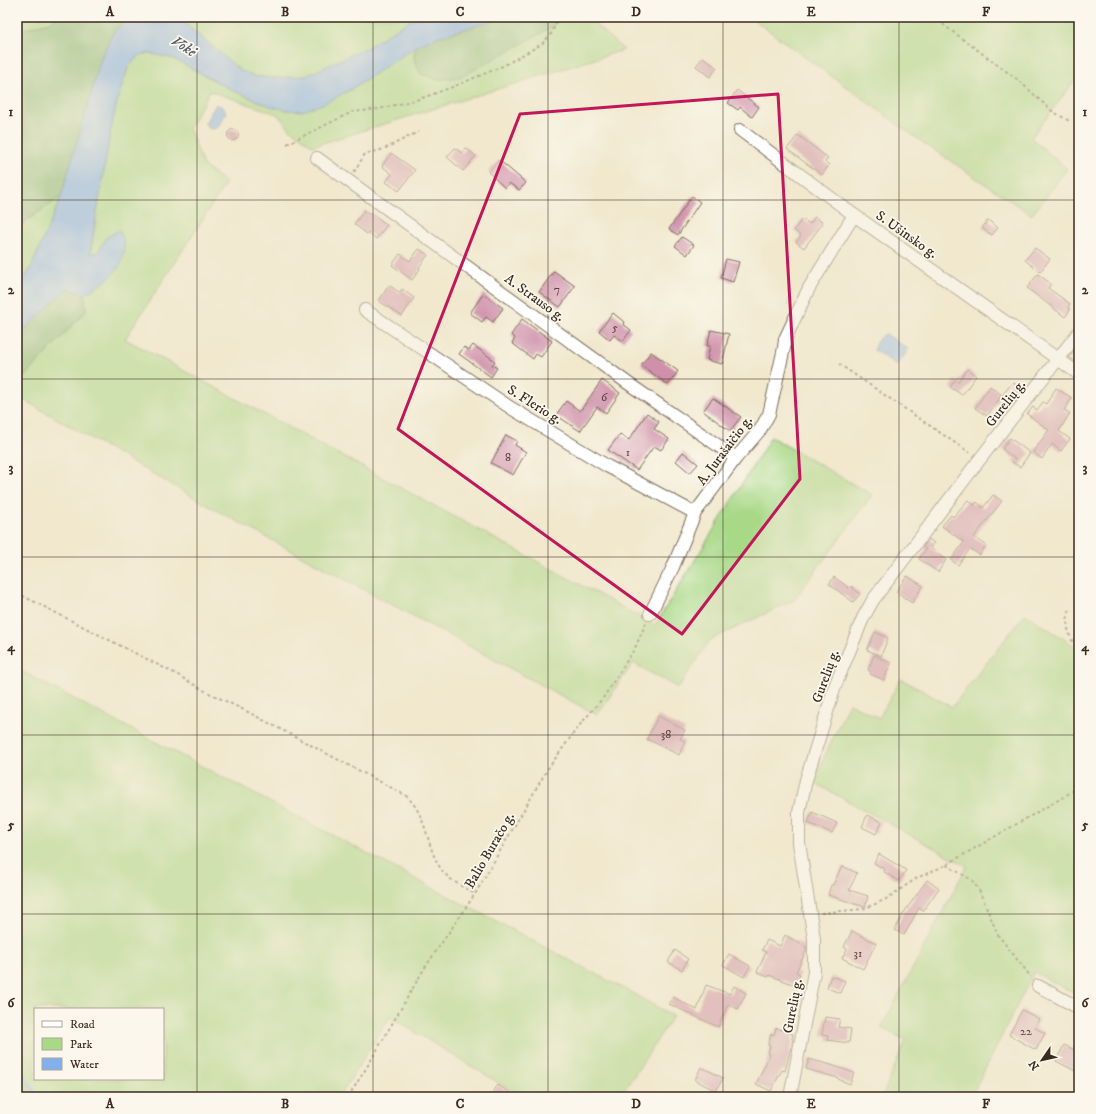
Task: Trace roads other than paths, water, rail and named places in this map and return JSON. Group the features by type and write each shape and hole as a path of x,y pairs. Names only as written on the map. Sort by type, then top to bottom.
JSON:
{"street":[{"name":"S. Ušinsko g.","path":"740,130 854,215 1079,374"},
{"name":"A. Strauso g.","path":"317,158 629,384 736,458"},
{"name":"A. Jurašaičio g.","path":"650,614 673,567 695,513 736,458 760,430 768,414 785,339 809,288 854,215"},
{"name":"S. Flerio g.","path":"365,310 524,415 607,466 695,513"},
{"name":"Gurelių g.","path":"790,1097 814,972 814,939 799,843 799,812 806,780 835,686 863,618 873,600 1079,332"},
{"path":"1038,986 1079,1008"}],"water":[{"name":"Vokė","path":"132,17 168,17 183,22 241,71 257,77 276,78 306,76 368,47 409,21 421,17 504,17 437,37 415,47 348,91 325,103 303,111 287,110 270,106 232,90 174,59 149,53 140,55 129,65 118,97 110,134 90,253 97,253 107,237 119,230 124,241 124,252 121,263 114,273 100,285 85,294 68,289 17,337 17,288 31,268 61,197 102,55 115,30"},
{"path":"605,17 623,17 616,22 612,22"},
{"path":"216,104 224,108 226,113 217,128 212,129 208,128 205,123"},
{"path":"886,334 908,349 898,364 895,364 874,350 878,340"}],"waterway":[{"path":"17,1066 38,1097"}]}
